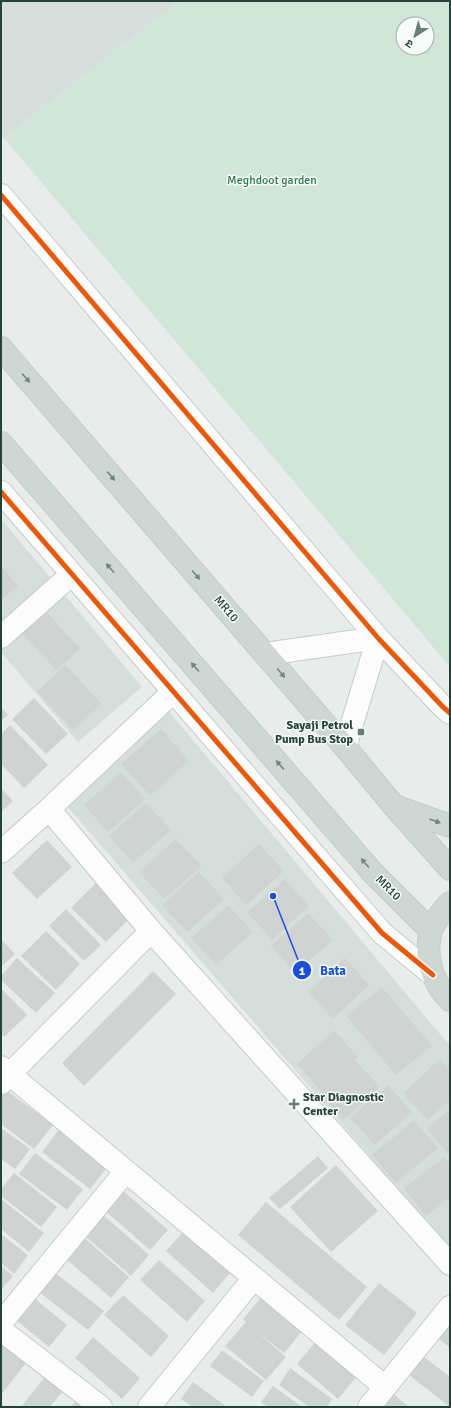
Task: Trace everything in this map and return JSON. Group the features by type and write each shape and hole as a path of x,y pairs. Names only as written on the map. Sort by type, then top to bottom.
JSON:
{"main road":[{"name":"MR10","path":"1,348 345,747 394,806 450,869"},
{"name":"MR10","path":"1,443 373,873 431,931"},
{"path":"394,806 450,826"},
{"path":"450,903 440,914 431,931 428,953 433,975 443,994 450,1000"}],"street":[{"path":"1,195 378,638 450,713"},
{"path":"1,492 382,933 433,975"},
{"path":"1,636 72,574"},
{"path":"265,654 378,638"},
{"path":"345,747 378,638"},
{"path":"1,852 49,810 173,692"},
{"path":"49,810 151,931 450,1264"},
{"path":"151,931 4,1075 126,1171 385,1387"},
{"path":"1,1323 126,1171"},
{"path":"149,1407 254,1278"},
{"path":"368,1407 450,1307"},
{"path":"1,1330 101,1407"}],"shaded area":[{"path":"1,1 179,1 4,138 1,135"},
{"path":"1,519 142,687 78,742 1,652"},
{"path":"167,709 450,1046 450,1249 66,805"}],"green space":[{"name":"Meghdoot garden","path":"179,1 450,1 450,667 4,138"}],"building":[{"path":"1,566 18,586 1,600"},
{"path":"44,609 80,649 56,670 20,631"},
{"path":"65,665 102,704 73,730 37,692"},
{"path":"34,698 68,734 46,754 12,719"},
{"path":"1,707 8,715 1,721"},
{"path":"10,725 48,765 24,788 1,764 1,734"},
{"path":"161,729 189,761 150,796 121,764"},
{"path":"121,772 145,799 108,832 84,805"},
{"path":"1,788 13,801 1,812"},
{"path":"146,803 171,830 133,863 109,836"},
{"path":"176,839 201,866 164,899 139,872"},
{"path":"47,840 72,867 37,899 12,873"},
{"path":"259,844 284,871 246,905 222,878"},
{"path":"199,872 224,899 187,932 162,905"},
{"path":"285,879 309,906 272,940 247,912"},
{"path":"96,883 131,917 106,942 71,908"},
{"path":"228,905 253,932 216,965 191,938"},
{"path":"66,909 101,945 84,961 49,926"},
{"path":"308,913 333,940 295,973 271,946"},
{"path":"46,931 80,964 56,990 21,956"},
{"path":"1,939 15,954 1,967"},
{"path":"17,958 55,993 36,1013 1,980 1,976"},
{"path":"345,958 369,985 333,1019 308,992"},
{"path":"153,971 176,994 84,1086 62,1063"},
{"path":"382,987 432,1046 396,1075 346,1016"},
{"path":"1,988 27,1015 4,1037 1,1033"},
{"path":"334,1030 358,1057 355,1060 380,1087 343,1120 319,1093 321,1091 297,1064"},
{"path":"440,1059 450,1070 450,1100 428,1120 403,1093"},
{"path":"388,1085 412,1112 375,1145 350,1118"},
{"path":"6,1090 53,1125 34,1149 1,1124 1,1096"},
{"path":"450,1109 450,1156 427,1129"},
{"path":"414,1120 438,1148 396,1183 372,1155"},
{"path":"61,1127 109,1165 90,1189 42,1152"},
{"path":"1,1128 30,1149 15,1169 1,1159"},
{"path":"35,1153 83,1189 67,1210 19,1174"},
{"path":"318,1156 328,1168 280,1209 269,1198"},
{"path":"444,1157 450,1165 450,1197 426,1216 404,1188"},
{"path":"336,1165 378,1211 331,1252 290,1207"},
{"path":"14,1173 57,1207 41,1227 1,1196 1,1189"},
{"path":"121,1189 168,1230 150,1250 103,1209"},
{"path":"1,1199 44,1233 29,1252 1,1229"},
{"path":"266,1202 367,1287 339,1320 238,1235"},
{"path":"102,1214 149,1255 131,1276 84,1235"},
{"path":"184,1231 231,1272 213,1293 166,1251"},
{"path":"1,1234 28,1255 14,1274 1,1263"},
{"path":"82,1236 129,1277 111,1298 64,1257"},
{"path":"159,1260 205,1301 187,1322 140,1280"},
{"path":"1,1266 13,1276 1,1290"},
{"path":"54,1272 104,1311 88,1330 39,1292"},
{"path":"379,1283 417,1313 384,1355 345,1325"},
{"path":"123,1295 169,1336 151,1357 104,1315"},
{"path":"263,1295 304,1329 284,1353 255,1330 286,1357 266,1380 225,1346 246,1322 243,1319"},
{"path":"34,1298 67,1325 49,1347 16,1320"},
{"path":"450,1325 450,1348 439,1339"},
{"path":"1,1337 29,1359 1,1395"},
{"path":"93,1337 140,1378 122,1399 75,1358"},
{"path":"317,1340 358,1375 338,1399 297,1364"},
{"path":"222,1350 264,1381 252,1397 210,1366"},
{"path":"423,1356 450,1377 450,1407 409,1375"},
{"path":"290,1368 332,1399 327,1407 309,1407 279,1385"},
{"path":"45,1377 62,1392 50,1407 21,1407"},
{"path":"193,1382 227,1407 193,1407 181,1399"},
{"path":"273,1386 302,1407 268,1407 261,1402"},
{"path":"390,1391 409,1407 377,1407"},
{"path":"78,1399 88,1407 71,1407"}],"cycle path":[{"path":"1,195 378,638 450,713"},
{"path":"1,492 382,933 433,975"}],"place":[{"name":"Sayaji Petrol Pump Bus Stop","path":"361,732"},
{"name":"Bata","path":"273,896"},
{"name":"Star Diagnostic Center","path":"294,1104"}]}
